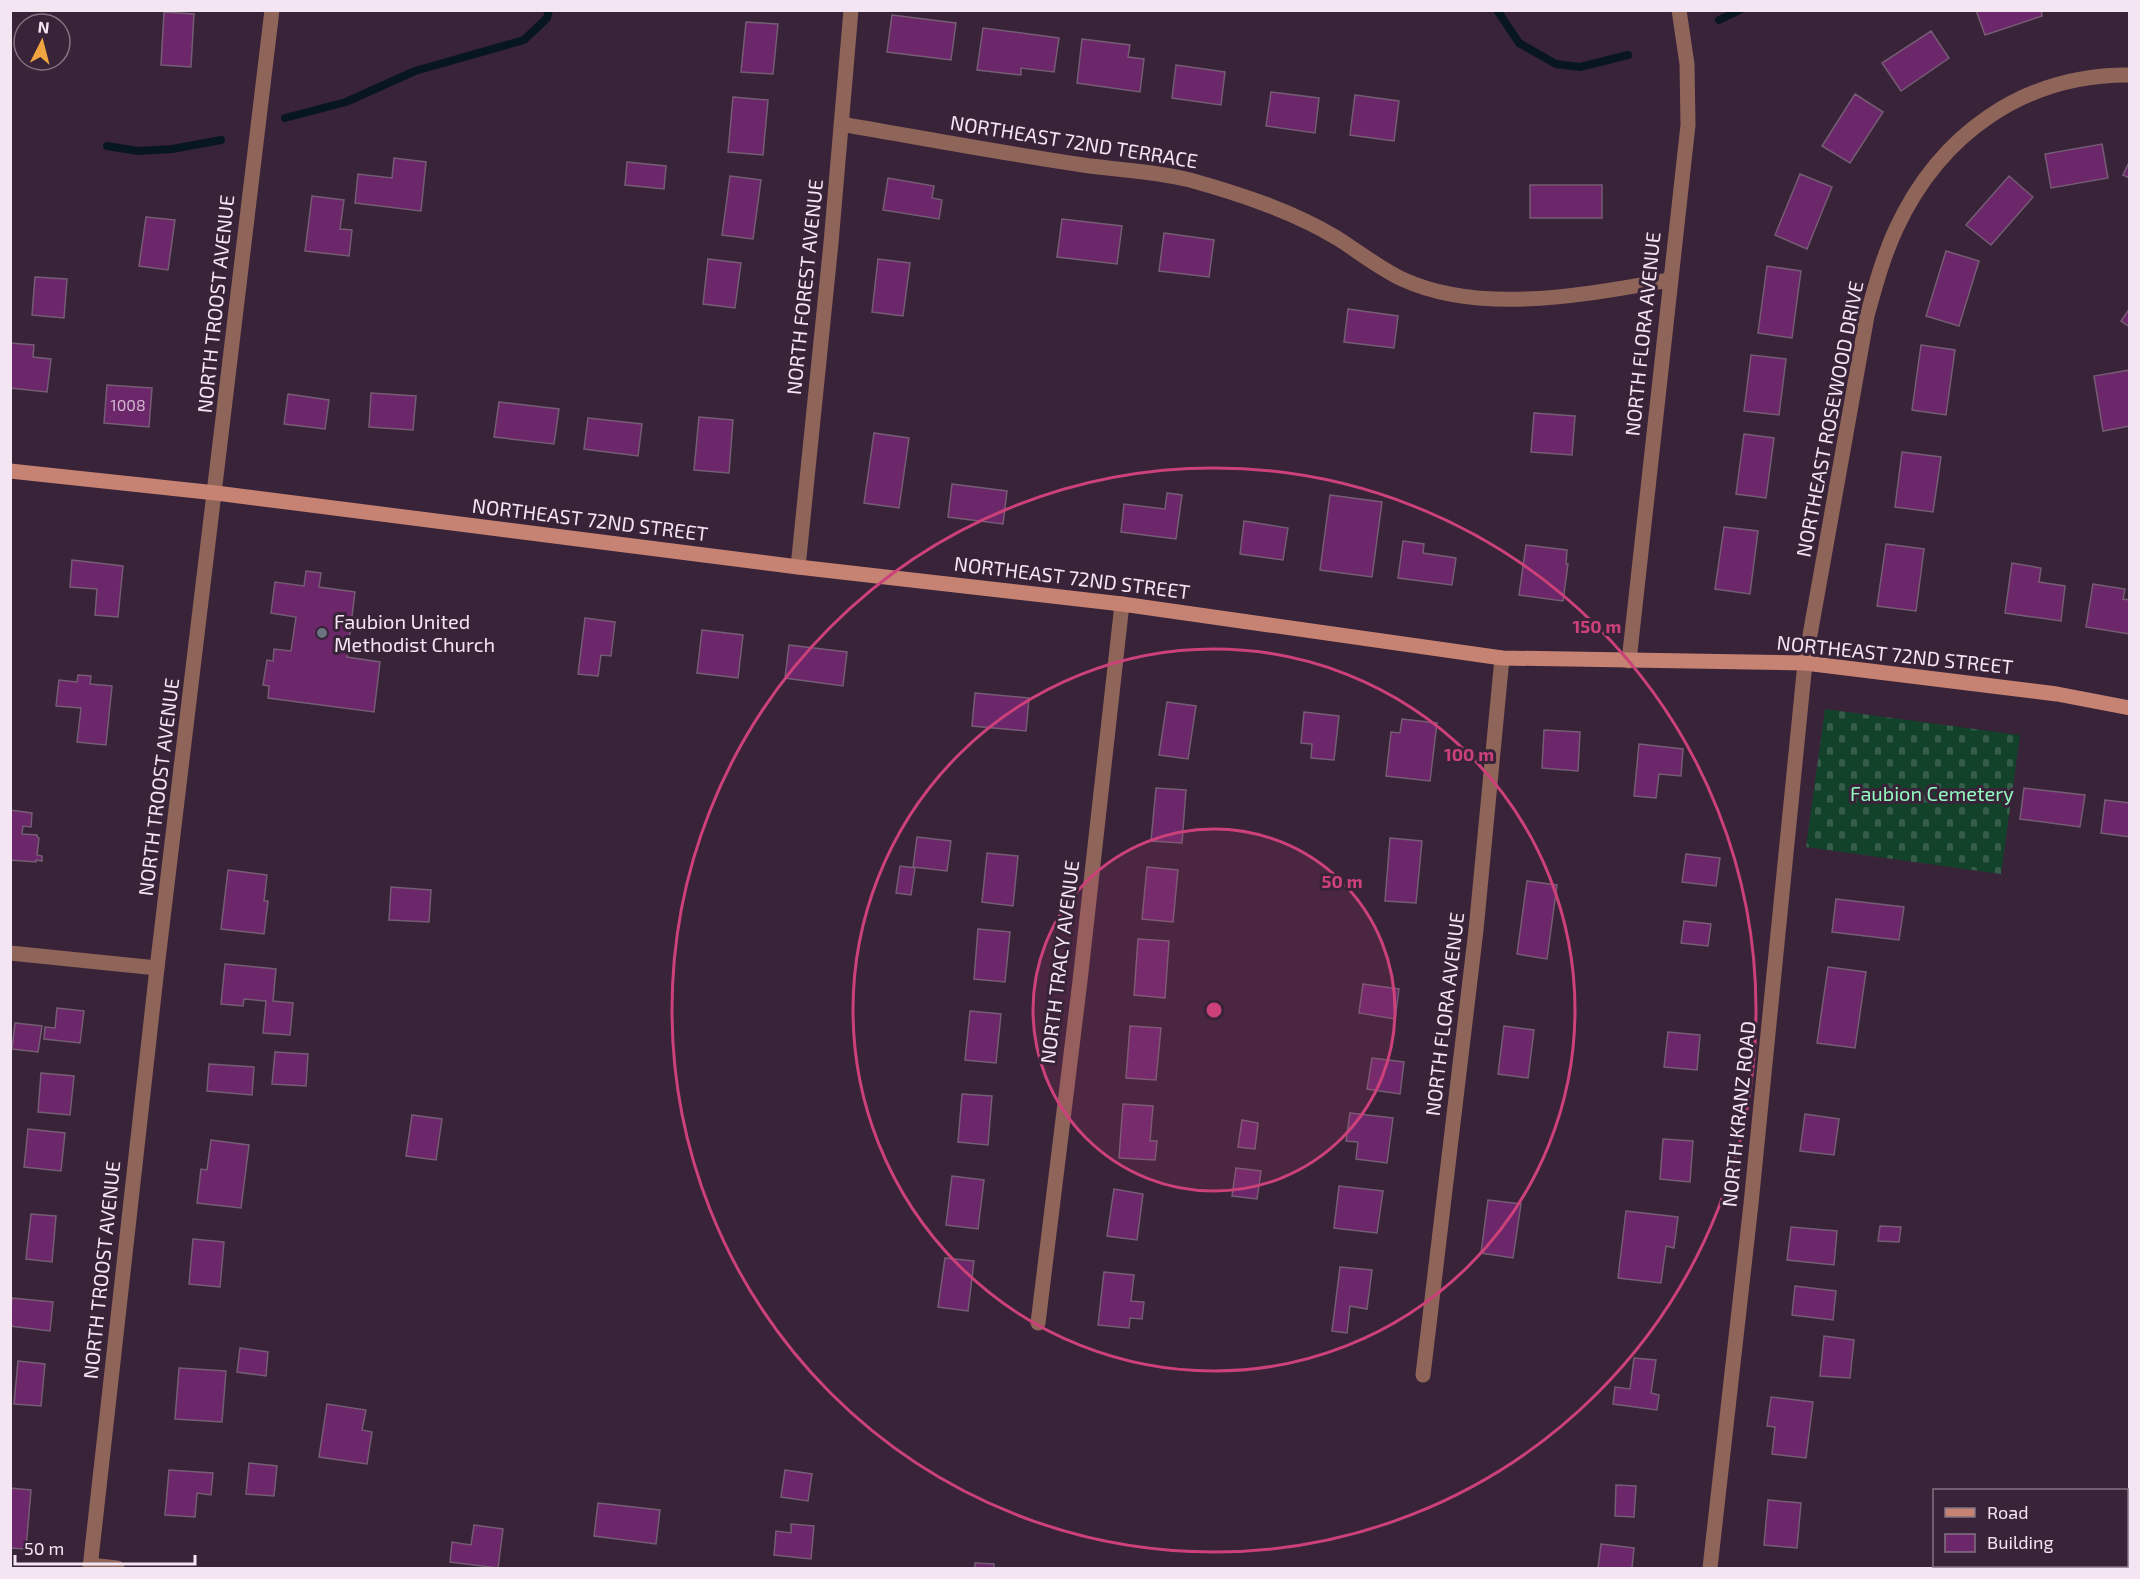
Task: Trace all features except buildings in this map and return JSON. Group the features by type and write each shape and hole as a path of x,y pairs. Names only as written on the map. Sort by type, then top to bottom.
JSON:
{"main road":[{"name":"NORTHEAST 72ND STREET","path":"10,471 1122,604 1502,658 1805,663 2057,694 2130,708"}],"street":[{"name":"NORTH TROOST AVENUE","path":"90,1567 157,968 216,494 272,10"},
{"name":"NORTH FOREST AVENUE","path":"798,567 842,124 851,10"},
{"name":"NORTH FLORA AVENUE","path":"1629,661 1688,125 1687,64 1679,10"},
{"name":"NORTHEAST ROSEWOOD DRIVE","path":"1805,663 1868,316 1877,278 1896,229 1913,198 1955,143 1980,122 2007,104 2046,87 2084,77 2130,75"},
{"name":"NORTHEAST 72ND TERRACE","path":"842,124 1188,180 1245,197 1301,219 1337,238 1377,266 1404,280 1432,290 1468,296 1520,299 1571,296 1670,280"},
{"name":"NORTH TRACY AVENUE","path":"1038,1323 1080,981 1122,604"},
{"name":"NORTH FLORA AVENUE","path":"1423,1375 1476,930 1502,658"},
{"name":"NORTH KRANZ ROAD","path":"1710,1569 1751,1204 1805,663"},
{"path":"10,953 157,968"},
{"path":"90,1567 117,1569"}],"green space":[{"name":"Faubion Cemetery","path":"1825,709 2020,735 2001,874 1806,847"}],"waterway":[{"path":"285,118 346,102 415,71 524,40 547,18 549,10"},
{"path":"1497,10 1519,43 1556,64 1580,67 1628,55"},
{"path":"1719,20 1740,10"},
{"path":"107,146 138,151 172,149 221,140"}],"place":[{"name":"Faubion United Methodist Church","path":"322,633"}]}
